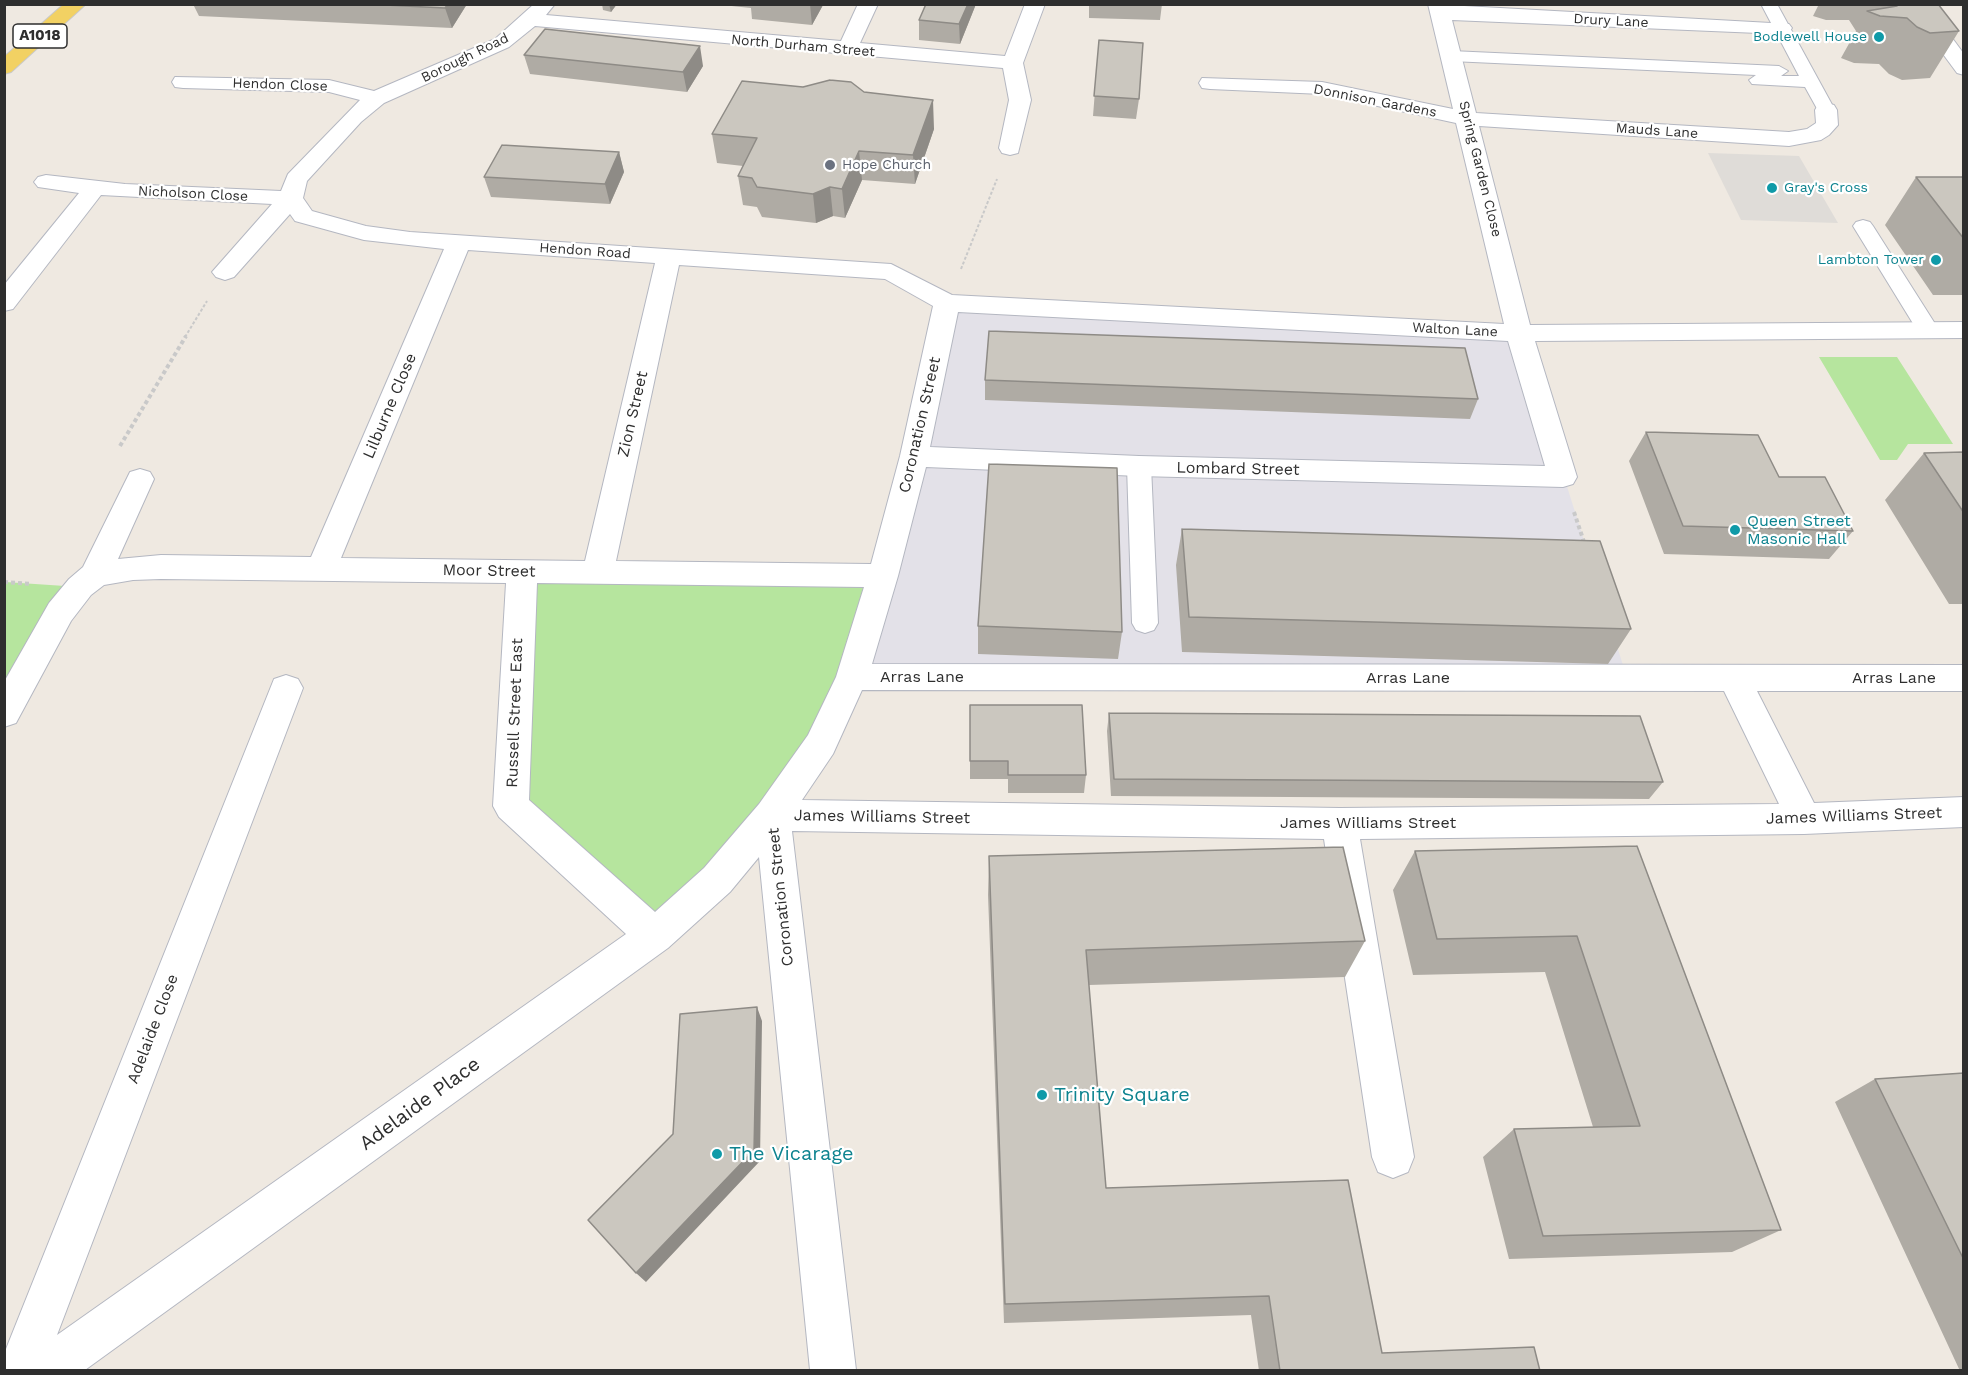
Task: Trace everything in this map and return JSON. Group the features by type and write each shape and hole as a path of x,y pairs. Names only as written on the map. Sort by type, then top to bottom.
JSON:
{"main road":[{"name":"A1018","path":"4,68 73,6"}],"street":[{"path":"847,50 868,4"},
{"path":"1010,148 1020,100 1012,63 1035,4"},
{"path":"1916,4 1964,69"},
{"name":"Drury Lane","path":"1439,9 1782,28"},
{"name":"Spring Garden Close","path":"1439,9 1519,333 1563,477"},
{"name":"North Durham Street","path":"538,12 847,50 1012,63"},
{"name":"Borough Road","path":"225,272 291,198 297,179 353,117 376,98 502,43 538,12"},
{"name":"Hendon Close","path":"183,81 329,86 376,98"},
{"name":"Donnison Gardens","path":"1210,83 1322,88 1468,119"},
{"name":"Mauds Lane","path":"1468,119 1789,139 1813,135 1821,130 1827,125 1826,110"},
{"name":"Nicholson Close","path":"46,182 95,188 291,198"},
{"path":"4,303 95,188"},
{"name":"Hendon Road","path":"291,198 303,216 364,233 459,243 891,272 947,303"},
{"name":"Lilburne Close","path":"321,569 459,243"},
{"name":"Zion Street","path":"598,572 669,256"},
{"name":"Walton Lane","path":"947,303 1519,333 1964,330"},
{"name":"Coronation Street","path":"833,1371 772,815 821,744 852,677 883,576 914,456 947,303"},
{"name":"Lombard Street","path":"914,456 1139,466 1563,477"},
{"path":"4,713 60,612 80,587 95,575 140,479"},
{"name":"Moor Street","path":"95,575 132,568 883,576"},
{"name":"Russell Street East","path":"522,572 511,806 655,936"},
{"name":"Arras Lane","path":"852,677 1964,678"},
{"path":"1735,679 1804,819"},
{"name":"Adelaide Close","path":"21,1371 286,688"},
{"name":"James Williams Street","path":"772,815 1340,824 1804,819 1964,812"},
{"name":"Adelaide Place","path":"47,1371 655,936 717,880 772,815"},
{"path":"1340,824 1393,1157"}],"lane":[{"path":"1769,4 1826,110"},
{"path":"1451,56 1779,71"},
{"path":"1502,70 1811,82"},
{"path":"1863,226 1928,330"},
{"path":"1139,466 1145,623"}],"path":[{"path":"947,303 1010,148"},
{"path":"118,450 225,272"},
{"path":"1563,477 1588,555"}],"shaded area":[{"name":"Gray's Cross","path":"1708,153 1799,156 1838,223 1741,220"},
{"path":"947,303 1519,333 1627,678 852,677"}],"green space":[{"path":"1819,357 1897,357 1953,444 1908,444 1897,460 1880,460"},
{"path":"522,571 883,576 821,744 655,936 511,806"},
{"path":"5,582 80,587 5,713"}],"building":[{"path":"365,4 448,4 445,8"},
{"path":"926,4 968,4 959,24 919,20"},
{"path":"1895,4 1938,4 1959,31 1930,33 1917,27 1907,18 1880,16 1867,11 1897,6"},
{"path":"545,29 700,46 683,72 524,55"},
{"path":"1099,40 1143,43 1139,99 1094,96"},
{"name":"Hope Church","path":"830,80 851,82 864,92 933,100 913,155 859,151 842,189 830,187 813,194 757,187 752,178 738,176 757,138 712,134 742,81 803,87"},
{"path":"502,145 619,152 605,184 484,177"},
{"path":"1916,177 1964,177 1964,239"},
{"path":"989,331 1465,348 1478,399 985,380"},
{"path":"1646,432 1758,435 1779,477 1825,477 1853,531 1683,526"},
{"path":"1964,452 1964,513 1924,453"},
{"path":"989,464 1117,468 1122,632 978,626"},
{"path":"1182,529 1600,541 1631,629 1189,617"},
{"path":"970,705 1082,705 1086,775 1008,775 1008,761 970,761"},
{"path":"1109,713 1640,716 1663,782 1114,779"},
{"path":"1637,846 1781,1230 1543,1236 1514,1129 1640,1126 1577,936 1437,939 1415,851"},
{"name":"Trinity Square","path":"1343,847 1365,941 1086,950 1106,1188 1348,1180 1382,1353 1534,1347 1540,1371 1280,1371 1269,1296 1005,1304 989,856"},
{"name":"The Vicarage","path":"757,1007 754,1150 636,1273 588,1220 673,1134 680,1014"},
{"path":"1964,1073 1964,1260 1875,1079"}],"place":[{"name":"Bodlewell House","path":"1879,37"},
{"name":"Hope Church","path":"830,165"},
{"name":"Gray's Cross","path":"1772,188"},
{"name":"Lambton Tower","path":"1936,260"},
{"name":"Queen Street Masonic Hall","path":"1735,530"},
{"name":"Trinity Square","path":"1042,1095"},
{"name":"The Vicarage","path":"717,1154"}]}
